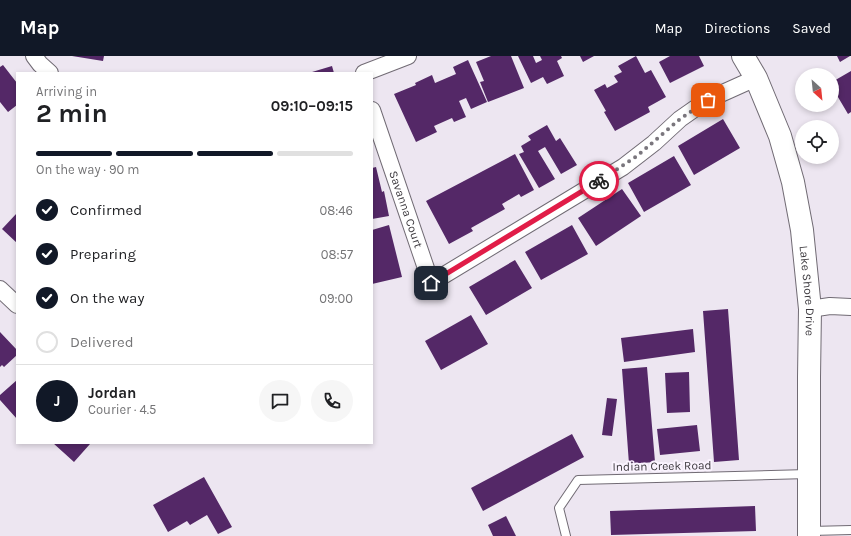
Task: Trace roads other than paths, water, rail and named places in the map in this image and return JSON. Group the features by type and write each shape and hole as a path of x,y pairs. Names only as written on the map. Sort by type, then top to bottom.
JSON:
{"main road":[{"name":"Lake Shore Drive","path":"743,56 756,78 780,136 792,182 802,230 810,309 809,534"}],"street":[{"path":"34,56 49,72"},
{"path":"367,72 408,56"},
{"name":"Savanna Court","path":"373,113 431,283 623,167 700,104 756,78"},
{"path":"0,289 16,304"},
{"path":"810,309 830,306 851,307"}],"lane":[{"name":"Indian Creek Road","path":"566,536 559,508 578,480 809,474"},
{"path":"809,534 851,530"}]}
